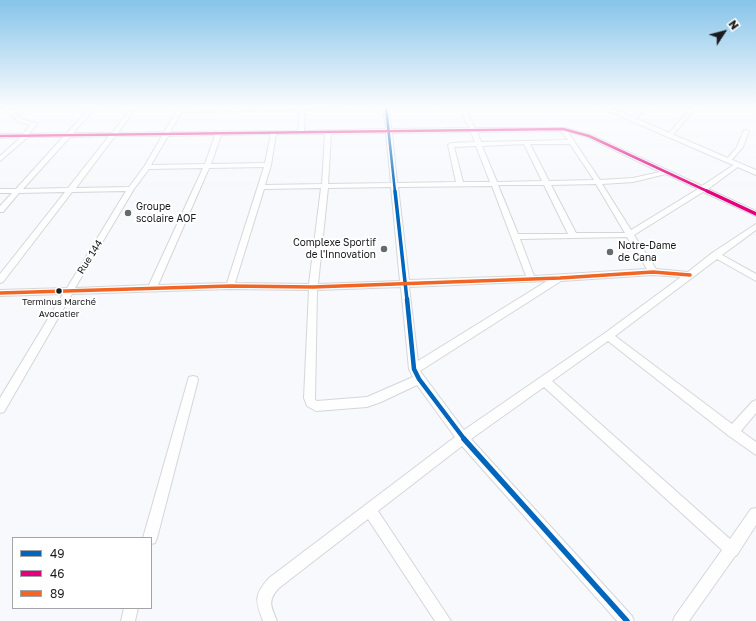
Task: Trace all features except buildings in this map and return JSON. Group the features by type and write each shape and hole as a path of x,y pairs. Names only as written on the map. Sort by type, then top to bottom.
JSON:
{"street":[{"path":"0,136 25,136"},
{"path":"0,159 25,136"},
{"path":"0,210 69,136"},
{"path":"0,280 112,136"},
{"name":"Rue 144","path":"0,408 131,189 147,167 166,136"},
{"path":"152,288 207,166 218,136"},
{"path":"230,286 268,165 273,136"},
{"path":"328,136 325,186 313,286 309,398 311,404 316,406 367,402 419,380"},
{"path":"389,136 414,369 419,380 463,438 627,621"},
{"path":"475,136 516,237 531,279"},
{"path":"568,136 598,182 628,235 653,272"},
{"path":"590,136 756,214"},
{"path":"669,136 756,173"},
{"path":"728,161 740,147 744,136"},
{"path":"526,142 545,183 573,235"},
{"path":"460,184 450,145 573,142"},
{"path":"147,167 268,165"},
{"path":"516,237 628,235 703,189 737,165"},
{"path":"261,187 598,182 633,180 668,172"},
{"path":"0,191 131,189"},
{"path":"270,621 264,605 265,593 274,583 463,438 608,336 756,226"},
{"path":"715,255 756,278"},
{"path":"0,293 230,286 404,284 560,278 653,272 690,275"},
{"path":"414,369 560,278"},
{"path":"608,336 756,449"},
{"path":"150,537 193,380"},
{"path":"544,381 732,550"},
{"path":"733,432 756,405"},
{"path":"369,509 444,621"},
{"path":"680,621 732,550 756,514"},
{"path":"128,621 131,609"}],"transit line":[{"name":"49","path":"389,136 414,369 419,379 463,438 627,621"},
{"name":"46","path":"589,136 756,214"},
{"name":"89","path":"0,293 230,286 313,287 560,278 653,272 690,275"}],"place":[{"name":"Groupe scolaire AOF","path":"128,213"},
{"name":"Complexe Sportif de l'Innovation","path":"384,249"},
{"name":"Notre-Dame de Cana","path":"610,252"},
{"name":"Terminus Marché Avocatier","path":"59,291"}]}
